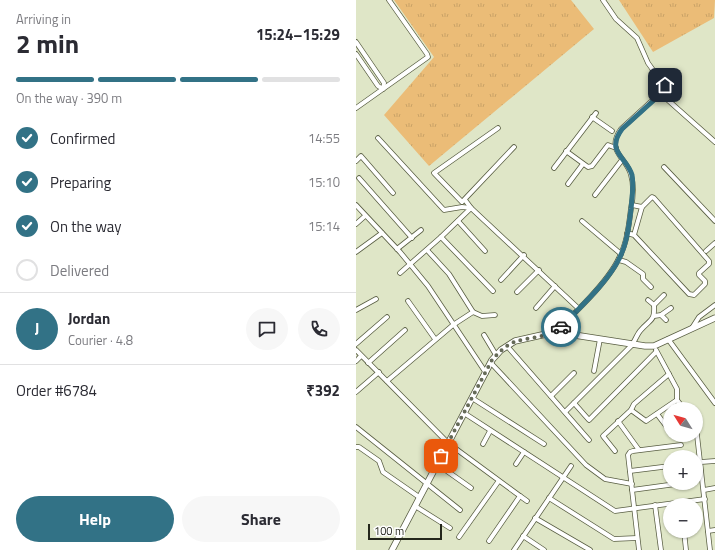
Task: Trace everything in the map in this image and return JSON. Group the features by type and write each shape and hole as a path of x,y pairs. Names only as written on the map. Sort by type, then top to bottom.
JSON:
{"street":[{"path":"356,108 428,57 428,54 389,0"},
{"path":"555,332 603,281 621,254 628,233 633,193 631,174 616,152 617,135 666,88 648,63 636,38 616,19 603,0"},
{"path":"356,42 384,83 383,89"},
{"path":"356,54 378,86 383,89"},
{"path":"661,94 715,142"},
{"path":"554,168 596,113"},
{"path":"592,117 612,131"},
{"path":"498,128 434,173 462,202 514,147"},
{"path":"378,138 444,210 462,207 471,208"},
{"path":"566,151 588,167 592,166 608,146 616,148"},
{"path":"356,161 361,156 394,193"},
{"path":"595,195 622,160"},
{"path":"568,184 583,164"},
{"path":"664,167 714,218"},
{"path":"358,178 412,238"},
{"path":"628,233 634,235 689,294 694,295 705,284 705,281 699,275 709,264 709,261 654,198 652,197 642,207 634,235"},
{"path":"465,200 471,208 524,255 578,308"},
{"path":"356,205 397,249 428,286 486,372"},
{"path":"632,205 642,207"},
{"path":"400,273 427,250 471,208"},
{"path":"356,224 365,216"},
{"path":"458,221 485,251"},
{"path":"582,221 621,254"},
{"path":"397,249 421,230"},
{"path":"356,252 382,233"},
{"path":"441,237 493,291"},
{"path":"706,251 715,243"},
{"path":"427,250 452,278 474,312 482,316 495,315"},
{"path":"501,280 524,255"},
{"path":"618,260 626,262 643,274 643,279 651,287"},
{"path":"518,292 538,270"},
{"path":"536,308 555,286"},
{"path":"566,411 632,344 640,332 650,323 654,316 654,304 664,295"},
{"path":"356,310 376,299"},
{"path":"648,300 654,304"},
{"path":"408,301 435,340"},
{"path":"692,328 699,317 715,305"},
{"path":"654,316 661,315 671,308"},
{"path":"387,381 453,325 474,312"},
{"path":"661,315 666,320"},
{"path":"356,344 387,317"},
{"path":"574,403 589,420 655,349 668,339 715,318"},
{"path":"368,363 405,330"},
{"path":"392,550 491,363 496,355 507,346 515,341 555,332 655,349"},
{"path":"484,335 496,355"},
{"path":"594,371 600,339"},
{"path":"668,339 715,403"},
{"path":"507,346 566,411 590,440"},
{"path":"631,410 646,421 677,400 677,388 655,349"},
{"path":"356,350 448,443 498,482 527,501"},
{"path":"356,361 361,356"},
{"path":"491,363 586,465 605,479 632,484"},
{"path":"356,392 378,372"},
{"path":"551,396 574,373"},
{"path":"614,451 603,436 631,410 634,404 668,374"},
{"path":"472,398 544,444"},
{"path":"464,413 615,511 663,504"},
{"path":"657,414 663,421"},
{"path":"618,421 639,450"},
{"path":"356,427 460,510"},
{"path":"483,444 490,431"},
{"path":"639,550 630,471 630,452 681,445"},
{"path":"356,447 359,447 379,461 383,472 419,498"},
{"path":"516,464 524,452"},
{"path":"703,462 715,461"},
{"path":"437,464 471,488"},
{"path":"514,550 571,466"},
{"path":"630,471 663,467"},
{"path":"703,481 710,550"},
{"path":"459,537 498,482"},
{"path":"632,490 663,486"},
{"path":"704,490 715,488"},
{"path":"490,541 520,496"},
{"path":"549,498 614,539 637,538"},
{"path":"655,505 661,550"},
{"path":"414,506 450,528"},
{"path":"536,518 590,550"},
{"path":"708,531 715,530"},
{"path":"523,536 544,550"},
{"path":"685,538 686,550"}],"green space":[{"path":"394,0 571,0 594,29 429,166 384,115 434,57"},
{"path":"619,0 715,0 714,18 653,52"}],"way so far":[{"path":"441,456 492,360 502,350 515,341 555,332 561,327"}],"route":[{"path":"561,327 603,281 618,260 628,233 633,193 631,174 616,152 617,135 664,91 666,88 665,85"}]}
